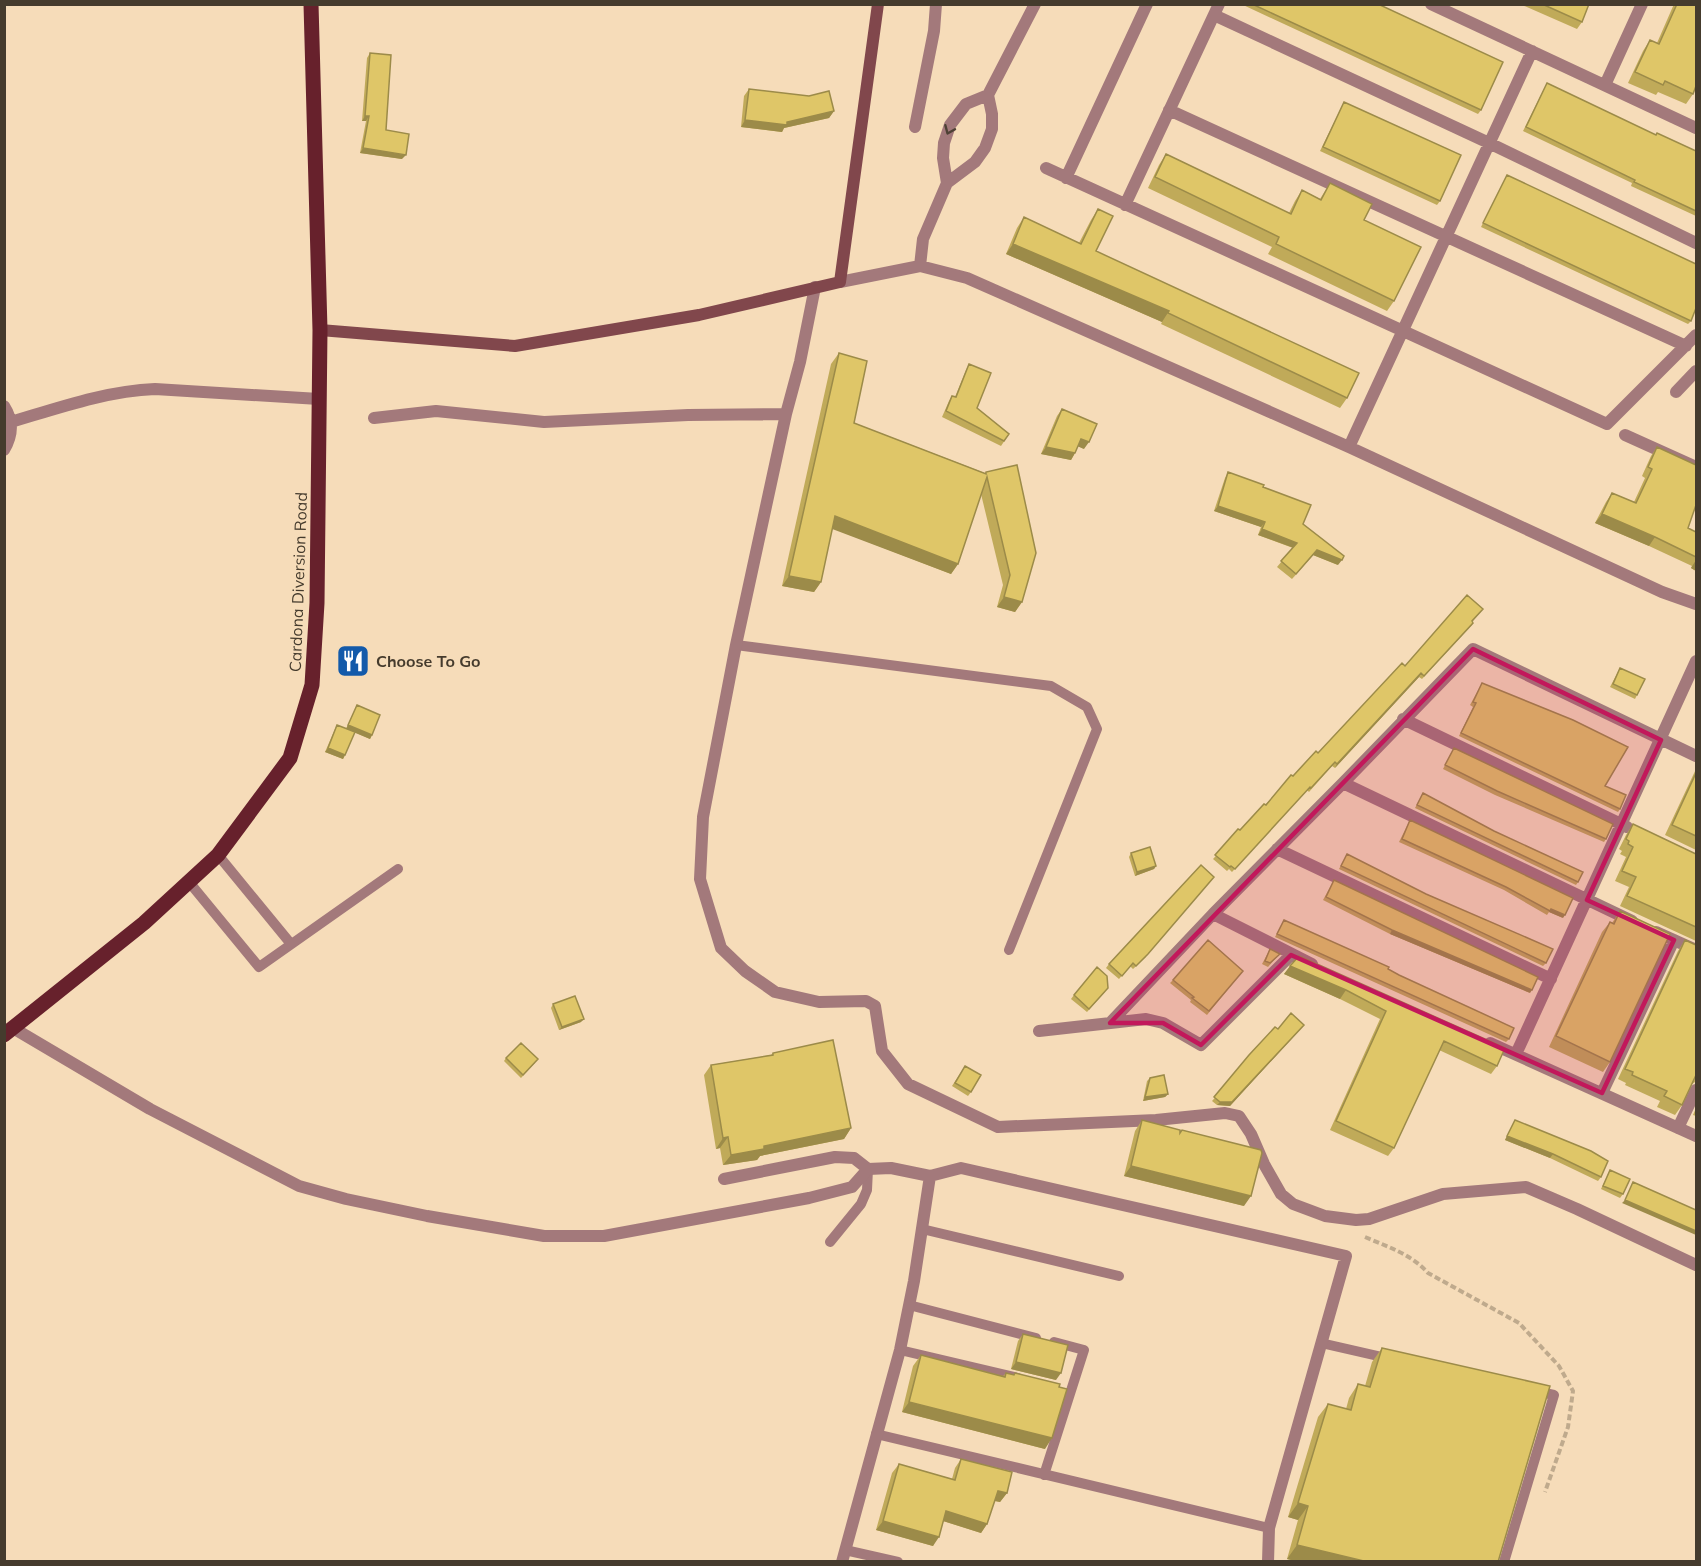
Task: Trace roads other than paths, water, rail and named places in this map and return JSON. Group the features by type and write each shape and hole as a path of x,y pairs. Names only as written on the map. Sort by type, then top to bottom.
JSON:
{"main road":[{"name":"Cardona Diversion Road","path":"9,1032 144,923 218,855 290,758 312,685 317,603 320,330 310,4"}],"street":[{"path":"840,282 878,4"},
{"path":"915,127 934,31 936,4"},
{"path":"920,266 923,239 947,183 975,162 985,148 992,129 988,95 1035,4"},
{"path":"1066,178 1147,4"},
{"path":"1431,4 1449,8 1532,51 1696,128"},
{"path":"1605,85 1642,4"},
{"path":"1125,205 1216,10 1696,243"},
{"path":"1349,447 1532,51"},
{"path":"947,183 943,158 944,143 950,125 966,104 988,95"},
{"path":"1169,110 1686,346"},
{"path":"1046,168 1607,424 1696,335"},
{"path":"320,330 515,346 699,315 814,287 920,266 967,278 1349,447 1662,592 1696,604"},
{"path":"814,287 800,362 786,414 736,645 703,817 700,879 721,948 745,971 775,992 819,1002 866,1001 875,1006 882,1051 908,1084 998,1127 1156,1120 1225,1113 1239,1116 1251,1134 1281,1194 1293,1204 1325,1216 1356,1220 1370,1219 1443,1194 1526,1187 1696,1265"},
{"path":"1676,392 1696,371"},
{"path":"11,422 78,402 155,388 319,399"},
{"path":"4,406 11,422 11,435 4,450"},
{"path":"375,418 436,411 544,422 688,415 786,414"},
{"path":"1625,435 1696,467"},
{"path":"1110,1023 1213,914 1473,649 1696,756"},
{"path":"1516,1054 1696,661"},
{"path":"1403,719 1643,834"},
{"path":"1343,783 1696,950"},
{"path":"1277,849 1551,980"},
{"path":"1213,914 1323,969"},
{"path":"1602,1093 1674,940"},
{"path":"1040,1031 1146,1019 1163,1023 1201,1045 1291,955"},
{"path":"9,1032 298,1186 426,1216 544,1236 604,1236 820,1196 852,1187 868,1169"},
{"path":"1473,1035 1696,1136"},
{"path":"1678,1128 1696,1090"},
{"path":"723,1179 836,1157 854,1158 868,1169 891,1168 930,1176 962,1168 1346,1256 1269,1528 1268,1562"},
{"path":"844,1556 900,1350 930,1176"}],"lane":[{"path":"736,645 1051,686 1087,707 1097,729 1010,950"},
{"path":"218,855 291,944"},
{"path":"189,882 259,966 398,869"},
{"path":"830,1242 861,1204 867,1190 868,1169"},
{"path":"922,1229 1119,1276"},
{"path":"909,1305 1084,1350 1044,1475"},
{"path":"1321,1343 1402,1361"},
{"path":"900,1350 1025,1380"},
{"path":"1504,1562 1554,1395 1519,1387"},
{"path":"1059,1388 1071,1390"},
{"path":"876,1434 1269,1528"},
{"path":"844,1556 898,1562"}],"place":[{"name":"Choose To Go","path":"353,661"}]}
